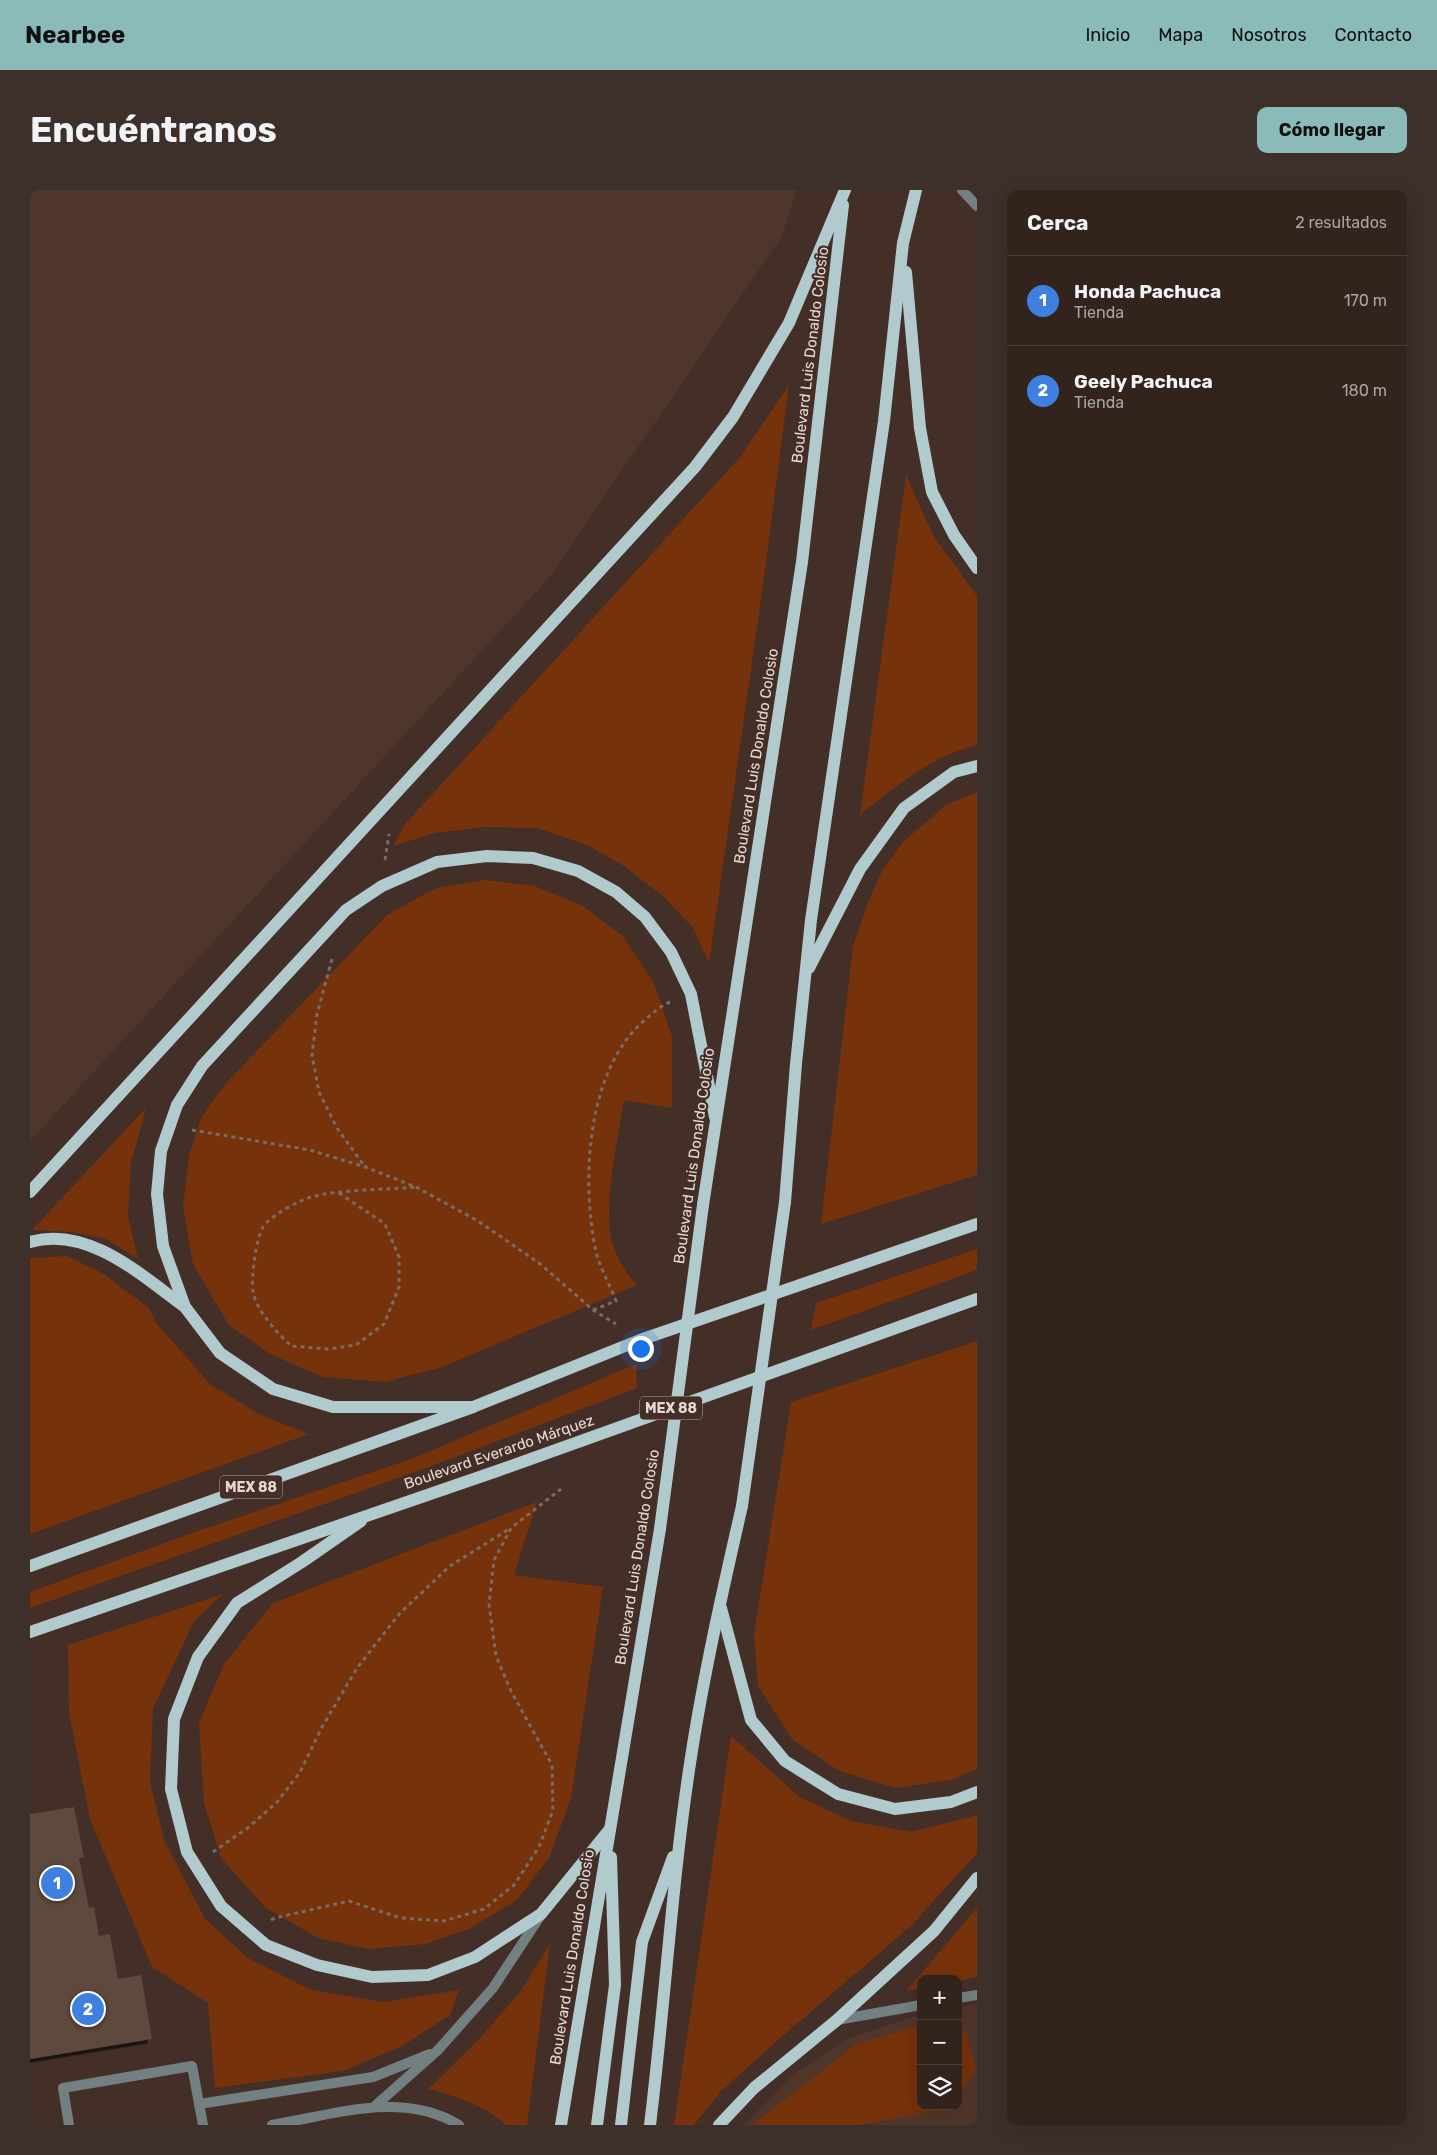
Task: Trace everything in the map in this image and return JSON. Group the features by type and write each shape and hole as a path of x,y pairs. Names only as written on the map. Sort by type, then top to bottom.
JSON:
{"main road":[{"name":"Boulevard Luis Donaldo Colosio","path":"561,2125 660,1529 715,1117 802,562 845,190"},
{"path":"30,1192 695,466 733,417 789,323 845,190"},
{"path":"650,2125 680,1838 691,1757 720,1603 742,1506 786,1202 796,1064 811,920 884,421 903,243 916,190"},
{"path":"903,243 920,428 932,492 954,535 977,568"},
{"path":"805,974 860,869 904,808 954,772 977,766"},
{"path":"473,1407 334,1406 273,1389 220,1353 185,1307 163,1246 157,1194 162,1151 177,1105 202,1066 346,910 382,886 437,862 487,856 533,858 578,871 616,892 645,917 671,952 691,994 715,1117"},
{"path":"948,1234 977,1218"},
{"name":"MEX 88","path":"30,1566 473,1407 640,1340 977,1224"},
{"path":"30,1242 60,1239 81,1243 107,1253 185,1307"},
{"name":"Boulevard Everardo Márquez","path":"30,1632 497,1471 974,1302"},
{"path":"374,1512 302,1562 236,1603 198,1657 174,1719 171,1788 188,1852 222,1906 266,1944 316,1965 372,1977 428,1975 474,1957 541,1914 610,1829"},
{"path":"720,1603 751,1720 785,1761 838,1794 895,1809 951,1802 977,1792"},
{"path":"597,2125 615,1985 610,1829"},
{"path":"621,2125 642,1942 680,1838"},
{"path":"719,2125 754,2088 837,2020 934,1931 977,1878"}],"street":[{"path":"962,190 977,206"},
{"path":"375,2106 438,2050 492,1988 541,1914"},
{"path":"962,1997 977,1995"},
{"path":"837,2020 917,2006"},
{"path":"199,2104 374,2077 438,2050"},
{"path":"69,2125 63,2088 192,2066 203,2125"},
{"path":"272,2125 375,2106 417,2109 446,2117 459,2125"}],"path":[{"path":"382,886 389,833"},
{"path":"333,958 318,1014 312,1055 319,1092 337,1128 365,1168"},
{"path":"593,1310 616,1301 596,1253 588,1184 593,1126 606,1076 619,1050 636,1028 663,1005 691,994"},
{"path":"192,1130 310,1150 416,1187 478,1221 539,1263 593,1310 640,1340"},
{"path":"339,1193 385,1224 399,1256 398,1288 384,1324 356,1345 328,1349 291,1346 269,1324 253,1292 252,1266 263,1228 281,1212 310,1197 339,1193 416,1187"},
{"path":"212,1852 249,1828 277,1802 300,1772 322,1727 356,1668 400,1613 450,1566 511,1528 561,1489"},
{"path":"271,1920 350,1901 401,1918 444,1921 484,1909 514,1885 539,1847 553,1810 552,1765 511,1692 496,1656 489,1604 494,1560 511,1528"}],"shaded area":[{"path":"30,190 797,190 782,236 548,579 30,1141"},
{"path":"789,385 763,585 709,963 693,928 663,896 624,866 587,845 537,828 484,827 435,833 393,846 406,823 740,457"},
{"path":"906,475 933,535 977,596 977,745 945,756 930,764 901,783 860,815"},
{"path":"977,792 977,1175 821,1224 853,946 867,905 883,869 904,841 946,805"},
{"path":"484,880 535,886 581,905 623,936 654,983 672,1036 672,1108 624,1100 610,1188 609,1223 611,1238 621,1263 637,1285 442,1367 385,1382 323,1377 270,1354 228,1324 193,1264 183,1207 189,1156 201,1118 225,1084 387,915 436,888"},
{"path":"146,1108 131,1163 128,1216 138,1259 106,1239 73,1232 32,1230"},
{"path":"977,1249 977,1270 811,1330 816,1303"},
{"path":"67,1256 104,1274 149,1308 157,1324 211,1385 261,1415 309,1434 30,1534 30,1258"},
{"path":"977,1341 977,1769 951,1780 896,1788 839,1771 792,1739 758,1686 754,1634 791,1402"},
{"path":"636,1364 637,1388 418,1471 30,1608 30,1592 192,1533 414,1458"},
{"path":"537,1502 514,1575 603,1587 571,1798 549,1858 517,1900 469,1929 425,1944 369,1949 318,1938 266,1908 221,1858 204,1803 199,1723 224,1664 273,1603"},
{"path":"223,1594 194,1621 153,1709 150,1782 164,1840 205,1919 248,1958 311,1990 383,2002 459,1990 450,2015 402,2046 343,2071 215,2088 208,2003 152,1967 90,1819 69,1712 68,1645"},
{"path":"731,1736 800,1797 851,1821 911,1832 977,1815 977,1853 911,1926 720,2092 694,2125 674,2125"},
{"path":"977,1908 977,1977 962,1980 962,1975 920,1975"},
{"path":"550,1944 527,2125 506,2125 488,2112 469,2102 428,2089 480,2038 520,1992"},
{"path":"917,1978 917,1989 907,1990"},
{"path":"977,2003 977,2125 744,2125 794,2074 849,2038 917,2015 917,2110 962,2110 962,2006"},
{"path":"917,2026 917,2110 940,2110 860,2125 752,2125 858,2043"},
{"path":"962,2029 966,2031 976,2071 962,2090"}],"building":[{"path":"74,1807 84,1857 79,1858 89,1908 94,1907 99,1936 110,1934 118,1979 141,1975 152,2039 30,2059 30,1814"}],"place":[{"name":"Honda Pachuca","path":"57,1883"},
{"name":"Geely Pachuca","path":"88,2009"}]}
